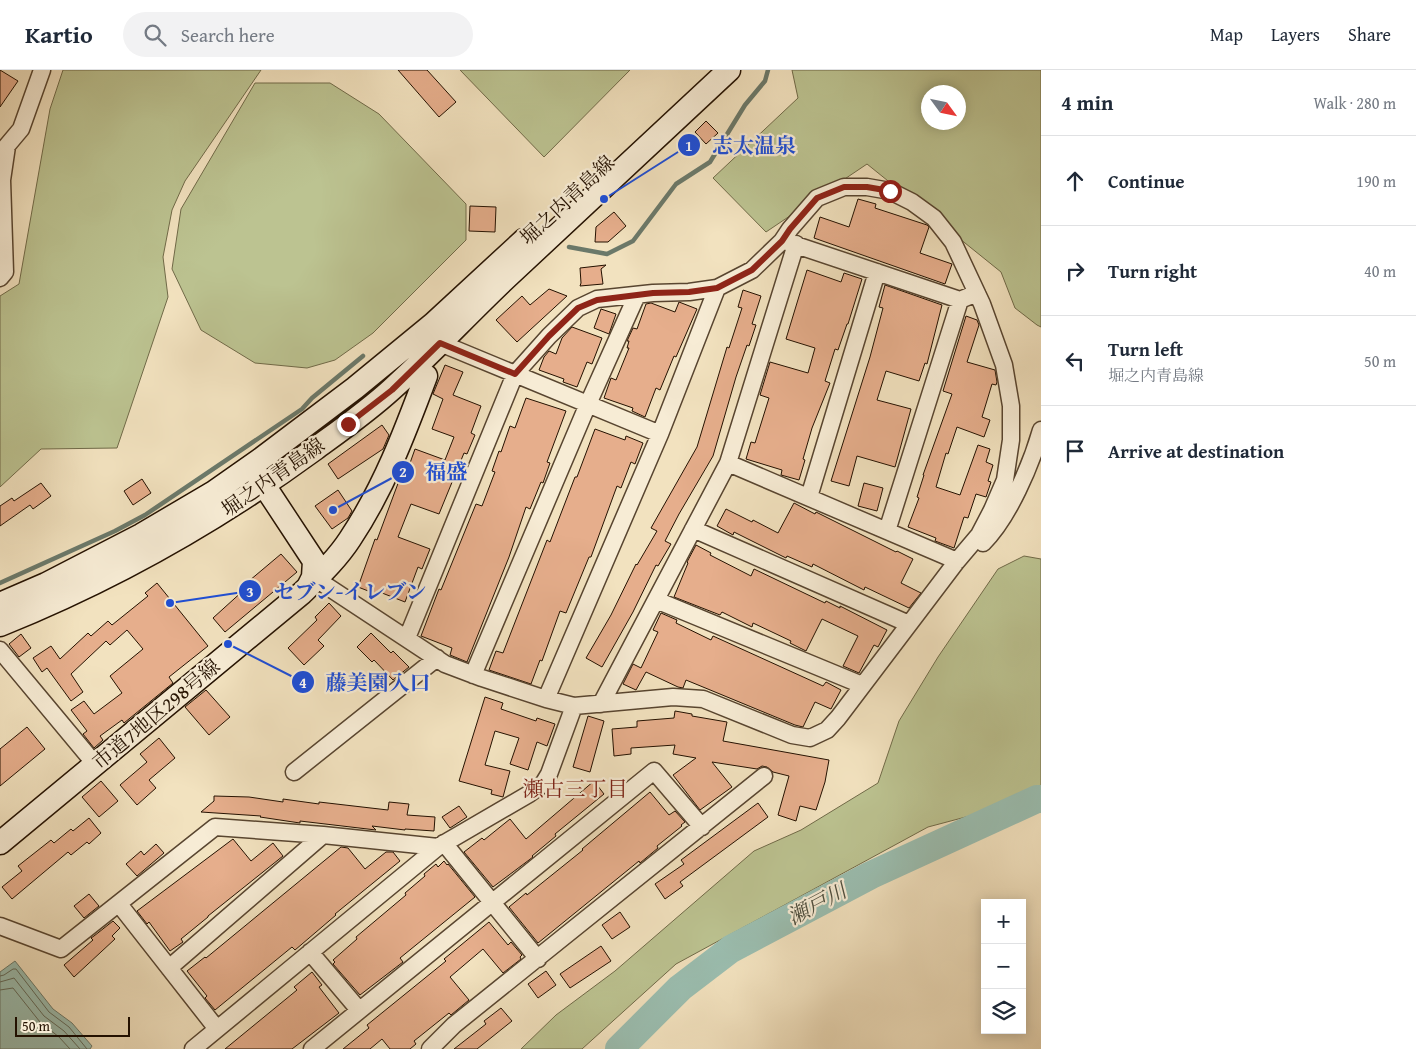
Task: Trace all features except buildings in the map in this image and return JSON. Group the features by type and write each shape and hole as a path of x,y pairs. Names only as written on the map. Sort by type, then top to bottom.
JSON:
{"main road":[{"name":"堀之内青島線","path":"0,604 46,584 141,535 214,492 355,388 433,324 708,70"},
{"name":"堀之内青島線","path":"0,625 54,603 151,553 227,510 264,486 348,424 392,390 505,280 729,70"},
{"name":"市道7地区298号線","path":"0,843 329,565 350,540 380,488 396,454 426,376"},
{"path":"251,466 314,561 312,581"}],"street":[{"path":"0,278 5,272 2,180 4,150 21,129 42,70"},
{"path":"312,581 407,638 446,664 472,675 546,699 574,706 601,704 673,697 703,699 792,735 810,738 826,730 838,718 957,561 979,535 1004,480 1011,440 1010,406 1004,365 977,293 953,242 934,218 912,202 890,191 867,187 844,187 817,198 790,229 789,242 728,463 601,704"},
{"path":"789,242 960,300 977,293"},
{"path":"407,638 515,374 549,336 578,308 597,300 717,288 752,270 789,242"},
{"path":"809,498 877,272"},
{"path":"546,699 660,434 717,288"},
{"path":"472,675 588,404 637,295"},
{"path":"887,531 960,300"},
{"path":"440,343 660,434"},
{"path":"957,561 976,550 992,534 1018,490 1041,430"},
{"path":"728,463 957,561"},
{"path":"693,530 909,624"},
{"path":"656,600 862,685"},
{"path":"0,650 95,764"},
{"path":"294,772 437,658"},
{"path":"193,1049 441,845 530,794 543,784 549,774 574,706"},
{"path":"312,1049 654,771 702,826"},
{"path":"430,1049 454,1025 764,776"},
{"path":"0,926 61,949 215,827 441,845 492,902 538,958"},
{"path":"169,968 323,835"},
{"path":"119,904 217,1029"},
{"path":"310,952 359,1010"}],"green space":[{"path":"63,70 261,70 185,181 172,210 163,257 168,297 117,448 41,449 0,487 0,296 19,284 50,109"},
{"path":"460,70 630,70 544,157"},
{"path":"792,70 1041,70 1041,327 1015,308 1001,272 867,164 766,232 713,178 798,98"},
{"path":"255,83 330,83 379,114 466,204 466,240 373,333 335,360 307,368 255,363 201,330 172,269 181,209"},
{"path":"1024,556 1041,559 1041,797 928,827 676,964 582,1049 521,1049 556,1015 615,971 754,851 801,830 878,783 899,721 938,657 998,569"}],"water":[{"path":"15,961 53,1009 72,1023 92,1046 90,1049 0,1049 0,972"}],"waterway":[{"path":"569,247 607,254 633,241 676,184 710,162 745,105 765,81 768,70"},
{"path":"0,583 115,531 145,515 302,409 312,398 363,356"},
{"name":"瀬戸川","path":"619,1049 680,988 731,949 871,875 1037,799 1041,799"}],"place":[{"name":"志太温泉","path":"604,199"},
{"name":"福盛","path":"333,510"},
{"name":"セブン-イレブン","path":"170,603"},
{"name":"藤美園入口","path":"228,644"}],"district":[{"name":"瀬古三丁目","path":"575,789"}],"route":[{"path":"348,424 392,390 440,343 515,374 549,336 578,308 597,300 717,288 752,270 782,241 817,198 844,187 867,187 890,191"}]}
